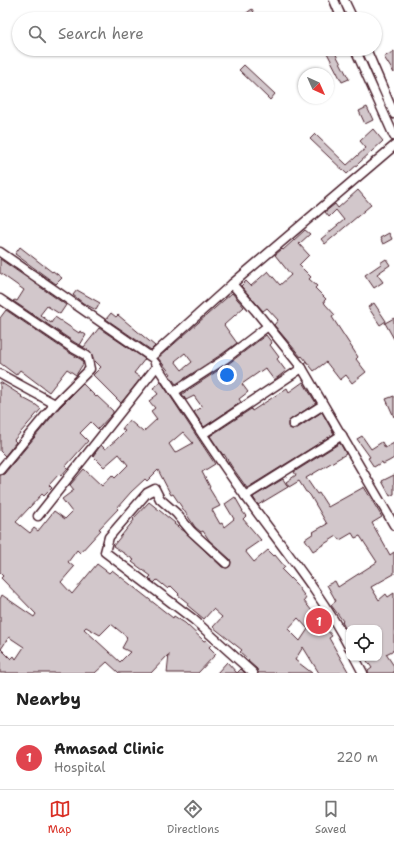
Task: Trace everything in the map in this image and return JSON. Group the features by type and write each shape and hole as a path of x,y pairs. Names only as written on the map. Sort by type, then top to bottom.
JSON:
{"street":[{"path":"334,0 339,12"},
{"path":"344,0 350,12"},
{"path":"358,56 394,136"},
{"path":"369,56 394,114"},
{"path":"151,357 232,284 394,146"},
{"path":"0,252 151,357 245,496 337,624 346,641"},
{"path":"232,284 302,368 394,525"},
{"path":"0,299 71,347 87,356 90,369 55,404 0,470"},
{"path":"174,392 225,359 268,326"},
{"path":"38,516 157,366"},
{"path":"203,434 302,368"},
{"path":"0,374 55,404"},
{"path":"293,424 323,405"},
{"path":"245,496 342,435"},
{"path":"226,563 191,531 160,499 155,489 147,492 115,530 110,537 105,552 193,620 253,673"},
{"path":"357,661 363,673"}],"building":[{"path":"394,51 394,73 384,57"},
{"path":"329,56 337,56 349,79 342,82"},
{"path":"244,65 275,94 270,100 239,70"},
{"path":"367,107 373,120 365,124 359,111"},
{"path":"373,129 383,141 347,174 310,139 315,134 347,165 366,148 360,141"},
{"path":"358,190 371,205 325,244 321,239 344,220 336,210 329,217 325,212 335,204 338,208"},
{"path":"305,230 310,234 299,244 309,255 299,265 311,277 309,279 317,286 315,288 326,299 324,301 325,304 335,315 332,317 358,357 356,359 366,372 352,383 346,375 340,380 326,362 314,371 274,325 278,320 267,308 263,311 241,286 246,281 251,286 268,271 280,285 291,275 275,255 282,249 283,250"},
{"path":"389,233 392,239 383,244 380,238"},
{"path":"20,247 62,278 56,284 15,254"},
{"path":"0,259 66,305 60,314 47,306 40,315 51,323 55,317 79,333 80,331 86,335 80,345 84,347 99,328 145,359 134,373 141,378 121,403 93,375 101,367 94,360 91,352 74,342 13,301 17,301 24,290 0,273"},
{"path":"386,259 390,265 377,274 383,282 374,288 365,275"},
{"path":"77,290 100,303 96,310 83,303 73,295"},
{"path":"232,293 244,307 224,325 237,343 176,384 169,375 171,374 158,358","holes":["185,353 192,362 182,370 175,361"]},
{"path":"374,303 386,321 380,325 368,307"},
{"path":"6,310 82,360 83,364 76,375 67,369 49,392 20,370 16,375 0,363 0,318"},
{"path":"111,313 116,317 118,315 155,346 151,350 106,319"},
{"path":"394,318 394,339 385,323"},
{"path":"266,335 272,343 270,345 279,357 277,359 286,371 274,380 265,368 242,384 248,392 239,399 241,402 204,427 194,412 202,407 194,396 186,400 182,394 228,364"},
{"path":"0,382 41,409 14,440 16,442 5,456 0,451"},
{"path":"161,382 215,464 202,472 210,487 209,488 220,506 212,510 220,524 222,523 224,527 234,519 225,504 235,497 246,516 243,519 261,540 245,551 254,562 268,550 274,556 275,555 285,567 282,570 296,584 306,598 304,601 332,636 329,638 349,673 319,673 303,647 295,660 312,673 258,673 257,669 240,652 242,650 213,627 222,617 213,609 204,619 187,605 188,603 178,595 179,594 171,586 168,589 157,580 154,583 149,578 151,576 132,562 134,560 113,546 134,520 133,519 149,502 184,531 222,567 227,568 230,566 230,559 209,540 203,531 201,532 195,527 173,494 171,495 158,470 147,481 145,479 131,492 117,508 118,509 99,529 101,530 80,553 77,550 68,562 74,567 61,582 72,594 97,564 109,573 112,570 173,618 174,616 185,623 204,641 206,640 211,645 209,647 216,654 198,673 167,673 169,654 151,673 119,673 107,662 95,673 0,673 0,599 2,595 34,617 36,614 1,578 3,576 0,573 0,475 4,474 59,408 83,384 113,411 113,413 98,429 91,422 80,433 88,441 66,466 68,468 61,476 59,474 49,485 52,488 44,496 42,494 16,522 30,533 34,528 38,531 54,511 65,519 72,512 62,499 74,490 70,485 84,469 102,486 112,475 115,478 128,465 119,454 104,467 93,456 101,445 105,449 125,431 122,429 129,420 143,432 157,419 151,411 155,408 149,401 158,394 153,388","holes":["183,432 193,443 175,453 169,444","298,618 308,629 300,641 288,629","111,624 127,637 122,648 130,652 120,662 84,629 86,627 100,635","9,637 24,647 16,659 14,656 11,659 1,649"]},
{"path":"303,382 316,403 290,420 288,422 288,427 291,429 296,429 322,412 334,434 247,488 210,436 251,409 252,411 287,388 289,392"},
{"path":"394,396 394,417 386,399"},
{"path":"362,436 371,449 382,442 385,448 394,443 394,458 383,464 382,462 374,467 368,458 370,457 357,439"},
{"path":"340,443 346,454 306,478 317,494 319,493 328,507 364,487 382,517 372,523 390,555 394,552 394,574 371,587 379,600 386,594 388,597 394,593 394,650 386,654 394,666 394,673 368,673 368,671 372,668 367,661 382,661 382,625 346,625 345,628 342,622 343,621 331,605 336,601 327,585 335,581 338,587 377,562 360,536 355,538 352,533 340,540 337,536 313,551 305,539 314,533 313,532 327,524 310,495 306,492 299,481 289,487 286,482 296,475 294,472"},
{"path":"394,475 394,494 390,496 382,481"},
{"path":"283,479 288,487 258,505 253,497"},
{"path":"227,662 237,673 217,673"},
{"path":"241,669 245,673 237,673"}],"place":[{"name":"Amasad Clinic","path":"319,621"}]}
